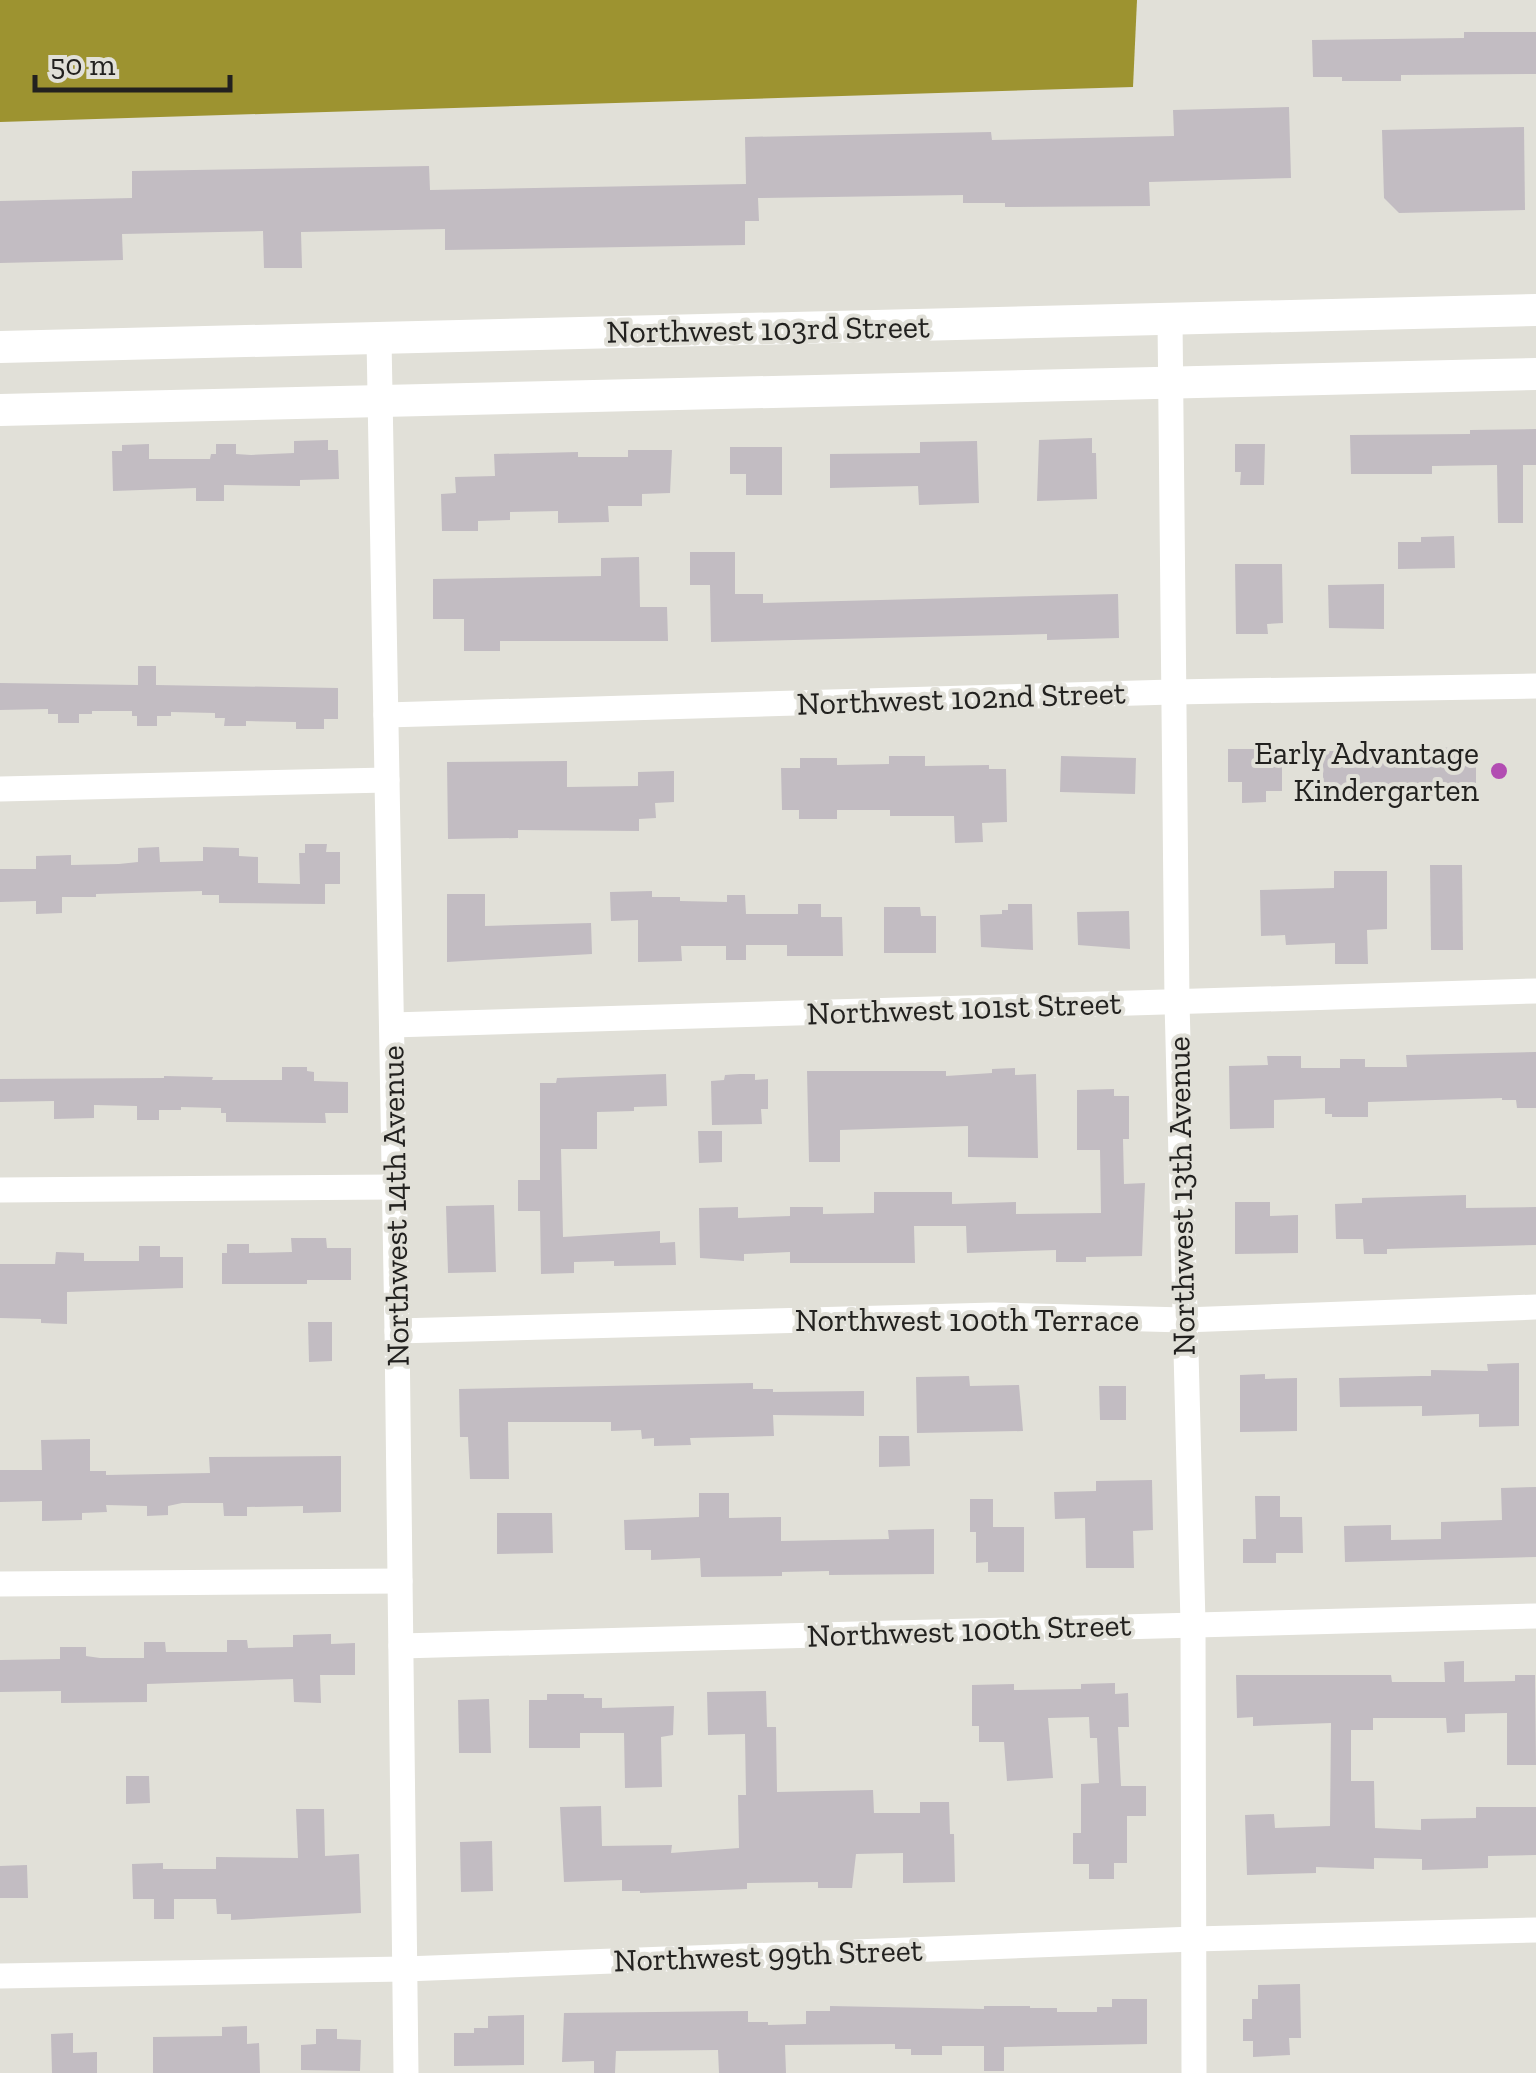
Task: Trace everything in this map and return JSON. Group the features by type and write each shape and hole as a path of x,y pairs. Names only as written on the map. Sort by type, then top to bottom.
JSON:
{"main road":[{"name":"Northwest 103rd Street","path":"0,347 1536,310"},
{"name":"Northwest 103rd Street","path":"0,410 1536,374"}],"street":[{"name":"Northwest 13th Avenue","path":"1170,320 1177,1002 1193,1623 1194,2073"},
{"name":"Northwest 14th Avenue","path":"378,339 398,1331 406,2073"},
{"name":"Northwest 102nd Street","path":"386,715 1172,692 1536,686"},
{"path":"0,789 387,780"},
{"name":"Northwest 101st Street","path":"392,1025 1536,991"},
{"path":"0,1190 394,1187"},
{"name":"Northwest 100th Terrace","path":"398,1331 994,1316 1184,1320 1536,1307"},
{"path":"0,1584 400,1580"},
{"name":"Northwest 100th Street","path":"401,1646 1536,1616"},
{"name":"Northwest 99th Street","path":"0,1976 405,1969 1194,1938 1536,1930"}],"shaded area":[{"path":"0,0 1137,0 1133,87 0,122"}],"building":[{"path":"1464,32 1536,32 1536,74 1401,75 1401,81 1313,77 1312,40 1464,38"},
{"path":"1289,107 1291,178 1149,182 1150,206 1005,207 1005,203 963,203 963,195 758,198 759,221 745,221 745,245 445,250 445,229 301,232 302,268 264,268 263,231 122,234 123,260 0,263 0,201 132,198 132,171 429,166 430,190 746,184 745,137 991,132 992,140 1174,136 1173,110"},
{"path":"1524,127 1525,210 1399,213 1384,198 1382,130"},
{"path":"1536,429 1536,465 1523,465 1523,523 1498,523 1497,465 1432,466 1432,474 1351,474 1350,435"},
{"path":"1092,438 1097,499 1037,501 1039,440"},
{"path":"328,440 328,450 338,450 339,479 300,480 300,486 224,485 224,501 196,501 196,488 113,491 112,451 122,451 122,445 149,444 149,459 210,459 211,454 216,454 216,444 236,444 236,454 251,455 294,453 294,441"},
{"path":"977,441 979,503 919,505 918,486 830,488 830,454 920,453 920,442"},
{"path":"1235,444 1265,444 1264,485 1240,485 1241,472 1235,472"},
{"path":"730,447 782,447 782,495 746,495 746,474 730,474"},
{"path":"628,450 672,450 670,493 642,494 642,506 608,506 609,522 558,523 558,511 510,512 510,520 478,521 478,531 442,531 441,494 456,493 455,477 495,476 494,454 578,452 578,457 628,457"},
{"path":"1454,536 1455,568 1398,569 1398,542"},
{"path":"690,552 735,552 735,594 763,594 763,603 1118,594 1119,638 1047,640 1047,634 711,642 710,585 690,585"},
{"path":"639,557 640,607 667,607 668,641 500,641 500,651 464,651 464,619 433,619 433,579 601,576 601,558"},
{"path":"1235,564 1282,564 1283,623 1267,624 1268,634 1236,634"},
{"path":"1384,584 1384,629 1329,628 1328,585"},
{"path":"138,666 156,666 156,685 338,688 338,719 324,719 324,729 296,729 296,722 246,721 246,726 224,726 225,718 215,718 215,713 171,712 171,716 157,716 157,726 137,726 137,716 132,716 132,711 92,711 79,714 79,723 58,723 58,714 48,714 48,709 0,710 0,683 138,685"},
{"path":"1406,747 1476,748 1476,783 1454,783 1454,798 1426,797 1426,785 1387,784 1387,803 1323,803 1323,751 1406,751"},
{"path":"1228,749 1282,749 1282,791 1266,791 1266,802 1242,803 1242,782 1228,782"},
{"path":"889,756 925,756 925,766 989,765 989,769 1006,769 1007,822 982,823 983,842 955,843 954,816 890,816 890,810 837,810 837,819 799,819 799,810 782,810 781,768 800,768 800,758 837,758 837,765 889,764"},
{"path":"1061,756 1136,758 1135,794 1060,792"},
{"path":"567,761 567,787 638,786 638,772 674,771 674,802 655,803 656,818 639,819 639,831 518,830 518,838 448,839 447,762"},
{"path":"305,844 327,844 326,852 340,852 340,884 325,884 325,904 219,903 219,895 202,895 202,891 62,897 62,913 36,914 36,901 0,902 0,869 36,869 36,856 71,855 71,865 119,864 138,862 138,848 159,847 160,862 203,861 203,847 239,848 239,856 258,857 258,883 300,884 299,853 305,853"},
{"path":"1430,865 1462,865 1463,950 1431,950"},
{"path":"1334,871 1387,871 1387,929 1367,930 1368,964 1335,964 1335,943 1286,945 1285,935 1261,936 1260,890 1334,888"},
{"path":"652,891 652,897 680,897 680,901 727,902 727,895 745,895 746,914 798,914 798,904 821,904 821,917 842,917 843,956 787,956 787,945 746,945 746,960 726,960 726,946 681,946 682,961 638,962 638,920 611,921 610,892"},
{"path":"447,894 485,894 485,926 591,923 592,954 447,962"},
{"path":"1008,904 1032,904 1033,950 981,947 980,915 1002,914 1002,910 1008,910"},
{"path":"884,907 920,907 921,916 936,916 936,953 884,953"},
{"path":"1129,911 1130,949 1078,945 1077,912"},
{"path":"1536,1052 1536,1108 1517,1108 1516,1100 1502,1098 1368,1102 1368,1117 1332,1117 1325,1114 1325,1098 1274,1100 1274,1128 1230,1129 1229,1066 1268,1065 1267,1056 1301,1056 1301,1068 1340,1068 1340,1059 1365,1059 1365,1067 1407,1067 1406,1055"},
{"path":"282,1067 307,1067 307,1071 314,1072 314,1081 348,1082 348,1113 325,1113 326,1123 226,1122 226,1113 221,1113 221,1108 181,1107 159,1110 159,1120 137,1120 137,1106 94,1105 94,1118 54,1119 54,1101 0,1102 0,1079 164,1076 282,1080"},
{"path":"1015,1068 1015,1075 1036,1074 1038,1158 968,1157 968,1126 840,1130 840,1162 809,1162 807,1071 946,1071 946,1076"},
{"path":"666,1074 667,1106 597,1112 597,1149 561,1149 563,1237 660,1231 660,1243 675,1242 676,1265 574,1262 574,1273 541,1274 540,1211 518,1211 518,1180 540,1180 540,1083 556,1083 557,1078"},
{"path":"755,1074 755,1080 768,1079 768,1109 761,1109 762,1124 712,1125 711,1081 724,1080 725,1075"},
{"path":"1114,1089 1114,1096 1129,1096 1129,1139 1123,1139 1124,1184 1145,1183 1142,1256 1056,1262 1056,1250 967,1253 966,1226 914,1226 915,1263 790,1263 790,1252 744,1254 744,1261 700,1258 699,1208 738,1207 738,1218 790,1216 790,1207 823,1207 823,1214 874,1213 874,1192 952,1192 952,1204 1016,1202 1016,1214 1101,1213 1100,1150 1077,1150 1077,1090"},
{"path":"698,1131 722,1131 722,1162 699,1163"},
{"path":"1466,1195 1466,1208 1536,1207 1536,1245 1387,1249 1387,1254 1364,1254 1363,1239 1336,1239 1335,1204 1362,1203 1362,1198"},
{"path":"1235,1202 1270,1202 1270,1216 1298,1215 1298,1253 1235,1254"},
{"path":"494,1205 496,1272 448,1273 446,1206"},
{"path":"291,1238 326,1238 327,1248 351,1248 351,1280 222,1284 222,1253 227,1253 227,1244 249,1244 249,1253 292,1252"},
{"path":"139,1246 160,1246 160,1257 183,1257 183,1288 67,1292 67,1324 0,1318 0,1264 55,1264 56,1252 84,1253 84,1261 139,1261"},
{"path":"308,1322 332,1322 332,1361 309,1362"},
{"path":"1519,1363 1519,1426 1479,1427 1479,1414 1422,1416 1422,1406 1340,1407 1339,1378 1431,1376 1431,1370 1488,1371 1487,1364"},
{"path":"1265,1374 1265,1379 1297,1378 1297,1431 1240,1432 1240,1375"},
{"path":"969,1376 970,1386 1019,1385 1023,1431 917,1433 916,1377"},
{"path":"753,1383 753,1389 773,1392 864,1391 864,1416 773,1415 774,1436 690,1438 691,1445 654,1446 654,1438 642,1439 641,1430 611,1431 611,1422 508,1422 509,1479 470,1479 468,1437 460,1437 459,1389"},
{"path":"1099,1386 1126,1386 1126,1420 1100,1420"},
{"path":"879,1436 909,1436 910,1466 879,1467"},
{"path":"90,1439 90,1471 106,1471 106,1475 210,1473 209,1457 341,1456 341,1512 303,1513 303,1506 247,1507 247,1516 224,1516 223,1503 182,1503 168,1506 168,1515 147,1516 147,1506 106,1505 107,1512 82,1513 82,1520 42,1521 42,1501 0,1502 0,1470 42,1470 41,1440"},
{"path":"1152,1480 1153,1530 1133,1531 1134,1568 1086,1568 1085,1518 1055,1519 1054,1492 1096,1491 1096,1481"},
{"path":"1536,1487 1536,1557 1345,1562 1344,1526 1391,1525 1391,1540 1441,1539 1441,1522 1502,1520 1501,1488"},
{"path":"699,1493 729,1493 729,1518 781,1517 781,1541 889,1539 888,1530 934,1529 934,1574 829,1575 829,1571 701,1577 700,1558 651,1560 651,1550 625,1550 624,1520 699,1517"},
{"path":"1255,1496 1280,1496 1280,1517 1302,1517 1303,1553 1276,1553 1276,1563 1243,1563 1243,1539 1256,1539"},
{"path":"970,1499 993,1499 993,1527 1024,1527 1024,1572 988,1572 988,1562 976,1563 976,1532 970,1532"},
{"path":"497,1513 552,1513 553,1553 497,1554"},
{"path":"331,1634 331,1644 355,1643 355,1675 320,1675 321,1703 294,1702 293,1679 147,1684 147,1702 61,1703 61,1691 0,1692 0,1660 60,1659 60,1647 86,1647 86,1656 100,1658 144,1658 144,1642 165,1642 166,1652 227,1652 227,1640 247,1640 248,1648 293,1647 293,1635"},
{"path":"1464,1661 1464,1682 1515,1681 1515,1675 1535,1675 1536,1765 1507,1765 1507,1713 1465,1714 1465,1732 1447,1733 1446,1718 1373,1718 1373,1730 1351,1730 1351,1781 1374,1781 1375,1828 1421,1830 1421,1819 1476,1818 1476,1807 1536,1807 1536,1855 1488,1856 1488,1868 1422,1870 1422,1859 1374,1858 1374,1869 1316,1867 1316,1873 1247,1875 1245,1815 1274,1814 1275,1828 1330,1826 1331,1723 1253,1726 1253,1717 1237,1718 1236,1675 1391,1675 1392,1682 1445,1682 1444,1662"},
{"path":"1115,1683 1115,1694 1128,1693 1129,1727 1118,1727 1121,1786 1146,1786 1146,1816 1127,1816 1127,1863 1114,1863 1114,1879 1089,1879 1089,1864 1073,1864 1073,1833 1081,1833 1081,1784 1099,1783 1097,1738 1090,1738 1089,1717 1048,1718 1053,1778 1007,1781 1004,1742 979,1742 979,1726 972,1726 972,1685 1014,1684 1014,1690 1081,1689 1081,1684"},
{"path":"766,1691 767,1727 776,1727 777,1792 873,1790 874,1813 920,1813 920,1802 949,1802 955,1882 903,1883 903,1853 856,1854 852,1888 818,1888 818,1882 747,1883 747,1889 640,1893 622,1891 622,1880 564,1882 560,1807 601,1806 602,1846 672,1845 671,1853 739,1848 738,1795 746,1795 745,1734 708,1735 707,1692"},
{"path":"547,1694 602,1698 602,1708 674,1706 673,1735 661,1737 662,1787 625,1788 624,1733 580,1733 580,1748 529,1748 529,1700 547,1700"},
{"path":"489,1699 491,1753 459,1753 458,1700"},
{"path":"126,1776 149,1776 150,1803 126,1804"},
{"path":"296,1809 324,1809 325,1856 359,1854 361,1913 231,1920 231,1914 217,1914 216,1899 174,1899 174,1919 154,1919 154,1899 133,1899 132,1864 163,1863 163,1869 216,1869 216,1857 298,1858"},
{"path":"492,1841 493,1891 461,1892 460,1842"},
{"path":"27,1865 28,1898 0,1898 0,1866"},
{"path":"1300,1984 1301,2038 1289,2038 1290,2055 1253,2057 1253,2041 1243,2041 1243,2019 1252,2019 1252,1999 1258,1999 1258,1985"},
{"path":"1112,1999 1147,1999 1147,2044 1004,2047 1004,2071 984,2071 984,2046 942,2046 942,2055 911,2055 911,2049 895,2049 895,2044 785,2045 786,2073 719,2073 718,2050 616,2051 615,2073 594,2073 594,2061 562,2062 564,2013 748,2011 748,2022 768,2025 806,2024 806,2011 830,2011 830,2006 1030,2006 1057,2008 1057,2012 1097,2012 1097,2007 1112,2007"},
{"path":"524,2015 524,2065 454,2066 454,2033 488,2028 488,2016"},
{"path":"247,2026 247,2044 259,2043 260,2073 153,2073 153,2037 222,2036 222,2027"},
{"path":"316,2029 337,2029 337,2039 361,2040 360,2071 301,2070 301,2045 316,2044"},
{"path":"73,2033 73,2053 97,2052 97,2073 52,2073 51,2034"}],"place":[{"name":"Early Advantage Kindergarten","path":"1499,771"}]}
